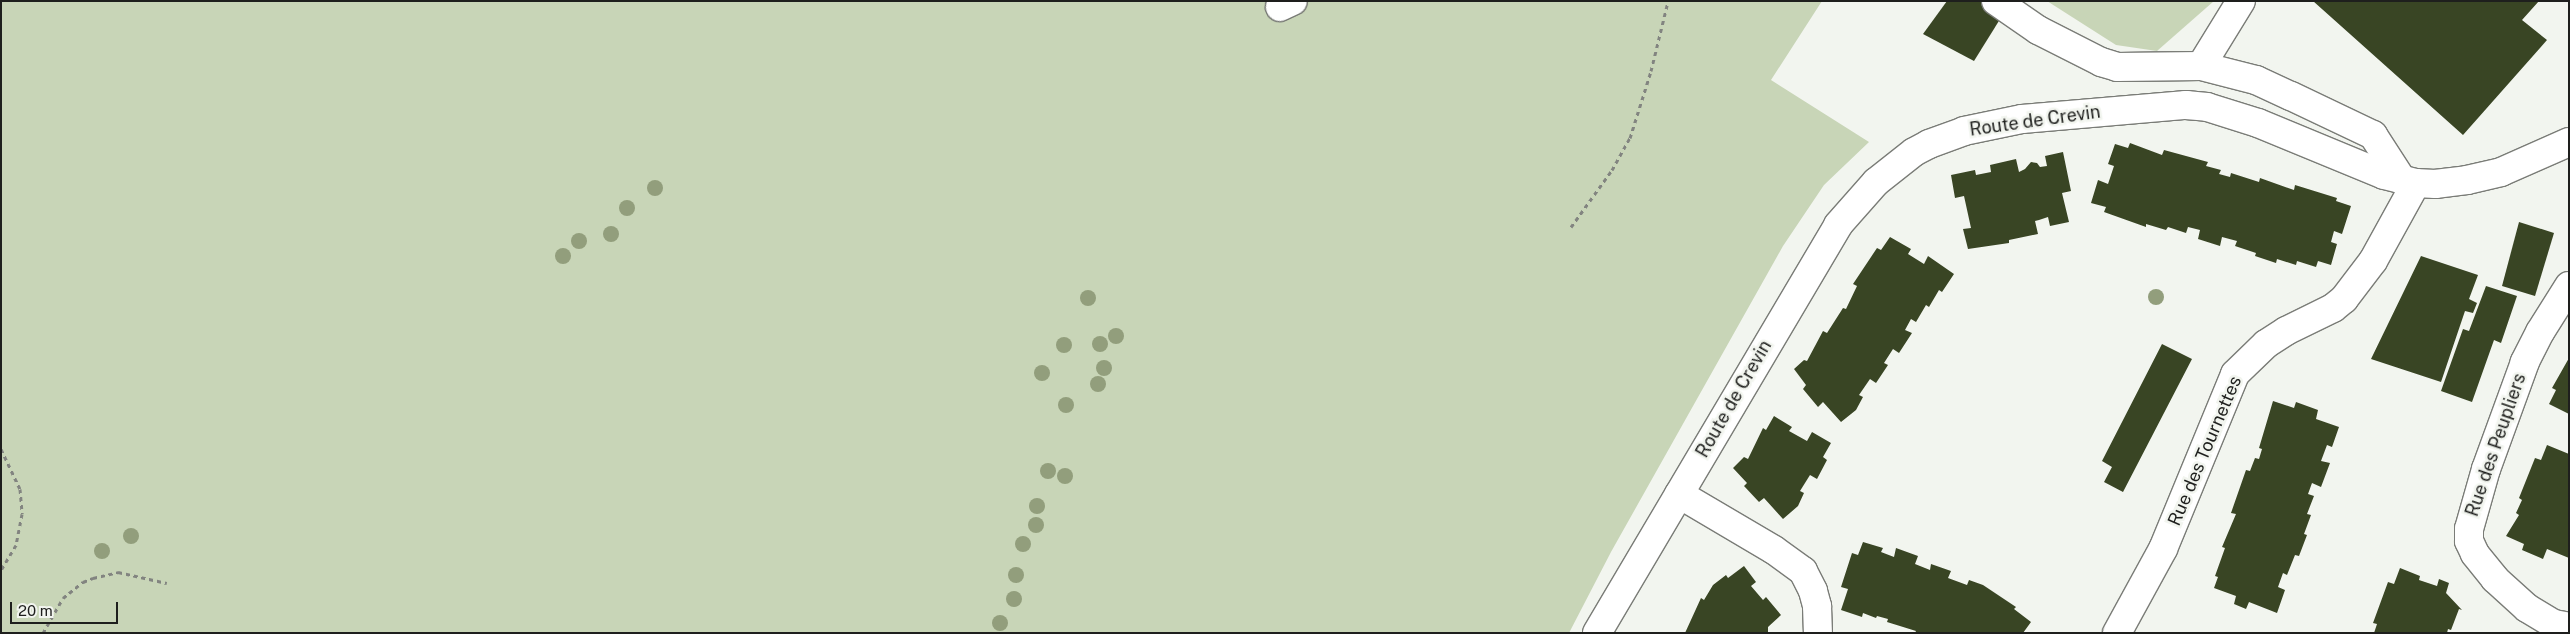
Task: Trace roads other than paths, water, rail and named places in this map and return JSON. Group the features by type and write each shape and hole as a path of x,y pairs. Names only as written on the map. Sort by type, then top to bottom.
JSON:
{"street":[{"path":"1996,1 2038,30 2101,62 2116,67 2201,66 2256,80 2373,135 2409,182"},
{"path":"2201,66 2241,1"},
{"name":"Route de Crevin","path":"1598,633 1838,225 1876,182 1914,152 1929,144 1964,130 2022,119 2141,107 2186,105 2226,112 2384,175 2409,182 2453,183 2484,177 2569,142"},
{"name":"Rue des Tournettes","path":"2117,633 2163,549 2235,374 2266,344 2286,331 2333,308 2344,299 2373,261 2409,182"},
{"name":"Rue des Peupliers","path":"2569,286 2540,332 2525,362 2486,469 2469,529 2469,541 2475,554 2495,579 2527,608 2554,624 2569,627"},
{"path":"1679,494 1786,558 1803,571 1813,591 1817,606 1818,633"}]}
